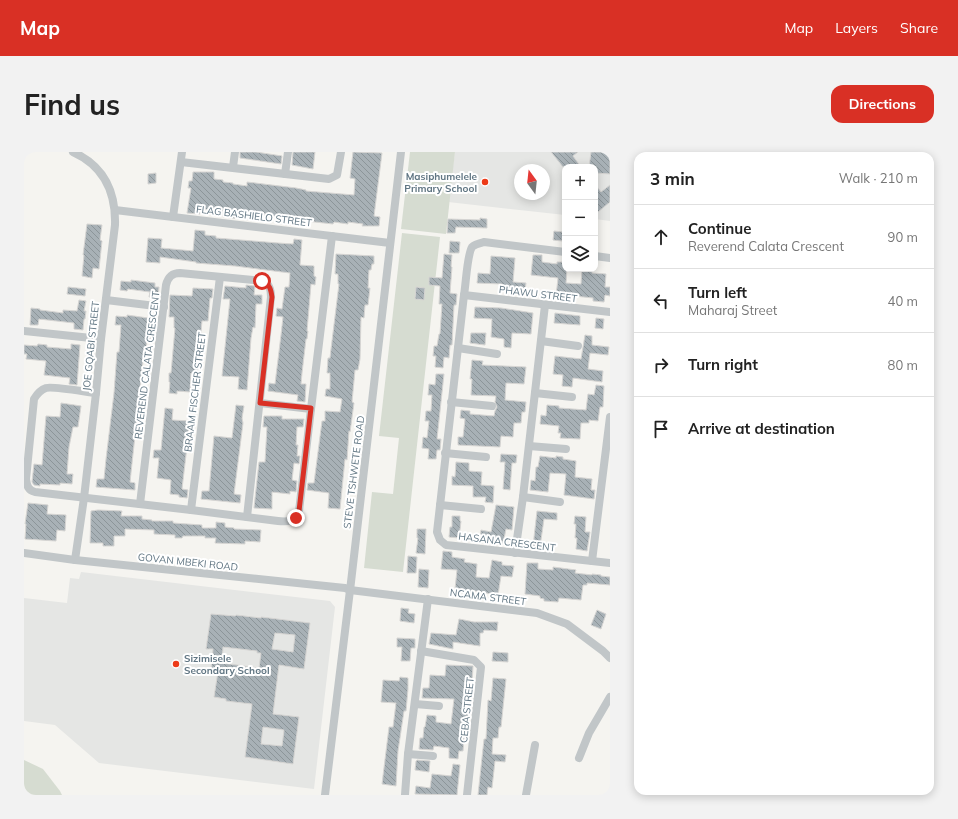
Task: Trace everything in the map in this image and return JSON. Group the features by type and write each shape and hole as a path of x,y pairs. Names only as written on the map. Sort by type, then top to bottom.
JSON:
{"street":[{"name":"JOE GQABI STREET","path":"73,152 87,160 102,174 111,192 116,210 84,498 75,560"},
{"path":"173,217 182,152"},
{"path":"233,167 235,152"},
{"path":"285,174 288,152"},
{"path":"181,162 233,167 323,179 333,178 337,175 341,152"},
{"name":"STEVE TSHWETE ROAD","path":"325,795 401,152"},
{"name":"FLAG BASHIELO STREET","path":"116,210 390,243"},
{"path":"96,393 48,388 41,391 34,399 26,479 28,489 35,492 285,522 293,520 298,515 332,236"},
{"name":"HASANA CRESCENT","path":"562,252 488,242 480,243 472,247 464,294 437,532 440,540 446,545 610,563"},
{"path":"598,256 610,258"},
{"name":"REVEREND CALATA CRESCENT","path":"140,504 167,281 173,274 180,273 262,281 270,288 272,297 247,517"},
{"name":"BRAAM FISCHER STREET","path":"191,510 220,277"},
{"name":"PHAWU STREET","path":"464,294 610,312"},
{"path":"106,300 164,307"},
{"path":"515,553 523,497 545,305"},
{"path":"24,331 101,339"},
{"path":"541,341 578,346"},
{"path":"458,348 497,354"},
{"path":"535,393 572,397"},
{"path":"451,402 492,406"},
{"path":"260,403 311,408"},
{"path":"592,561 610,417"},
{"path":"529,446 566,449"},
{"path":"445,453 486,457"},
{"path":"523,497 560,502"},
{"path":"440,505 481,509"},
{"name":"GOVAN MBEKI ROAD","path":"24,553 75,560 345,588 350,590"},
{"name":"NCAMA STREET","path":"350,590 537,613 567,624 610,658"},
{"path":"405,795 408,754 428,600"},
{"path":"603,651 610,645"},
{"name":"CEBA STREET","path":"421,651 474,660 481,667 467,795"},
{"path":"579,758 589,733 610,697"},
{"path":"415,704 439,706"},
{"path":"526,795 535,744"},
{"path":"408,754 433,756"}],"shaded area":[{"path":"410,152 455,152 446,234 401,229"},
{"name":"Masiphumelele Primary School","path":"455,152 610,152 610,221 598,219 598,164 562,164 562,215 448,202"},
{"path":"402,233 440,237 403,572 364,568 372,492 393,494 399,438 379,436"},
{"name":"Sizimisele Secondary School","path":"81,572 330,601 335,607 314,789 99,763 55,725 24,721 24,598 67,603 70,578 79,579"},
{"path":"24,760 43,769 62,795 24,795"}],"building":[{"path":"240,152 256,152 282,156 281,164 240,158"},
{"path":"293,152 315,152 313,169 292,165"},
{"path":"353,152 382,153 374,216 380,217 379,226 362,226 363,224 348,222 348,224 334,222 333,224 306,221 306,218 264,216 265,214 241,211 241,219 223,217 223,211 200,209 200,214 187,213 191,188 188,188 189,181 192,181 193,172 214,172 214,179 247,186 247,182 296,188 306,191 354,195 355,179 350,178"},
{"path":"551,152 578,152 573,156 579,164 562,164 562,166"},
{"path":"591,152 610,152 610,174 598,173 598,164 589,164"},
{"path":"156,173 156,183 148,184 148,174"},
{"path":"610,185 610,202 598,212 598,188 601,192"},
{"path":"480,218 487,219 487,228 456,227 455,233 447,233 448,219 480,220"},
{"path":"87,224 102,225 99,269 93,268 92,278 82,276"},
{"path":"195,230 205,231 205,235 216,236 216,238 293,244 294,239 302,240 300,265 314,266 314,276 316,277 315,285 311,284 308,331 301,384 306,384 305,402 297,401 298,395 268,391 269,383 275,384 283,317 276,316 277,308 282,309 285,287 289,287 290,273 196,263 160,257 160,263 146,262 148,238 162,239 161,248 193,251"},
{"path":"554,231 562,232 562,241 553,240"},
{"path":"450,241 460,242 459,253 449,253"},
{"path":"336,254 374,256 374,264 372,264 371,270 369,270 368,288 370,288 368,305 365,305 364,318 361,317 360,359 358,370 355,370 352,402 354,403 350,432 349,431 347,460 345,459 340,509 328,508 329,493 307,490 308,483 314,483 322,421 325,421 325,411 340,412 342,399 325,396 326,389 330,389 330,373 327,373 328,358 330,358 339,284 338,274 335,274"},
{"path":"444,254 452,255 450,293 457,294 456,305 454,305 452,345 450,345 449,358 444,357 443,368 435,367 436,356 433,356 434,346 437,346 440,334 442,304 439,304 440,286 429,285 429,277 442,278"},
{"path":"533,255 542,255 542,262 557,264 557,262 562,262 562,272 567,272 566,283 581,284 582,272 606,274 605,287 610,287 610,296 605,295 604,302 593,301 593,298 565,295 564,297 556,296 558,278 531,275"},
{"path":"491,256 515,258 513,282 526,283 525,291 501,289 502,284 477,283 478,273 490,274"},
{"path":"131,280 155,283 155,287 159,287 158,298 149,297 150,292 128,289 127,291 120,290 121,281 131,282"},
{"path":"246,285 255,286 254,295 262,295 262,304 256,304 255,328 253,327 251,338 247,390 238,389 239,377 222,376 230,299 223,299 225,286 246,288"},
{"path":"68,287 86,289 85,296 67,294"},
{"path":"416,287 425,288 424,300 415,299"},
{"path":"193,288 213,289 212,298 210,298 208,321 202,321 197,374 191,373 190,392 177,391 177,394 169,393 169,373 171,373 175,328 174,317 169,317 170,295 192,296"},
{"path":"79,300 86,301 83,330 74,329 74,323 39,319 38,325 30,325 31,308 63,313 63,310 77,311"},
{"path":"475,307 501,308 533,313 531,334 512,333 511,348 504,347 504,339 491,337 492,319 474,318"},
{"path":"555,313 580,316 580,325 554,323"},
{"path":"127,315 155,319 155,327 151,327 150,339 147,339 146,352 144,352 130,482 135,483 135,490 96,487 97,479 104,479 117,352 119,352 121,325 115,325 116,316 127,317"},
{"path":"596,318 604,319 603,329 595,328"},
{"path":"471,333 486,333 485,345 470,343"},
{"path":"585,335 592,336 592,345 609,347 608,355 590,353 588,369 603,371 602,382 573,378 572,387 562,386 563,375 553,374 555,356 581,359"},
{"path":"38,344 47,345 47,347 71,349 71,344 80,345 77,385 69,384 70,378 44,375 46,361 26,359 27,354 24,354 24,345 37,346"},
{"path":"472,360 483,361 482,365 526,367 524,384 506,383 505,400 526,402 525,412 522,412 521,423 514,423 513,437 501,436 500,447 458,445 458,437 463,437 465,419 460,418 461,410 470,411 470,414 494,416 497,407 495,402 496,396 471,395 472,379 470,379"},
{"path":"436,374 444,374 437,439 441,439 440,450 437,450 436,459 428,459 429,449 422,448 423,437 427,438 429,421 425,421 426,411 431,411 432,395 428,395 429,384 435,385"},
{"path":"596,385 604,386 603,407 600,407 598,421 589,420 589,423 581,423 580,439 560,438 561,433 558,433 559,426 540,424 541,415 546,416 547,405 559,406 559,408 586,410 588,394 594,395"},
{"path":"61,403 81,406 78,427 73,427 69,447 67,474 73,474 72,484 60,483 60,485 34,485 32,482 34,464 42,465 46,416 60,417"},
{"path":"236,405 244,406 234,494 241,495 240,503 201,499 202,491 209,491 214,436 232,438"},
{"path":"165,408 173,409 172,420 190,421 182,489 188,490 187,498 170,494 171,480 157,478 159,458 153,458 154,450 161,450"},
{"path":"264,416 282,416 282,419 304,419 303,427 297,427 297,456 300,456 299,464 294,463 292,480 297,481 296,492 290,491 290,494 272,492 272,509 254,508 259,462 265,462 267,427 263,427"},
{"path":"501,454 517,455 516,463 512,463 510,490 503,489 505,462 500,462"},
{"path":"540,456 556,458 556,456 563,457 563,459 576,461 575,477 592,479 591,490 595,490 594,499 564,495 566,474 550,473 548,492 530,490 531,480 535,481 536,467 538,467"},
{"path":"456,462 469,463 469,471 482,472 481,485 494,486 493,503 485,502 486,497 473,497 473,486 452,485 452,476 455,477"},
{"path":"28,503 48,505 47,514 66,515 65,531 57,530 56,541 25,539 25,524"},
{"path":"496,505 514,507 512,530 506,529 503,544 480,539 481,530 491,532"},
{"path":"91,511 122,511 121,516 142,516 142,519 152,521 173,521 173,523 202,525 202,528 216,528 216,522 225,523 225,527 234,529 261,530 260,542 245,541 245,544 215,543 216,538 205,538 205,536 183,536 182,538 175,538 175,535 154,534 154,530 125,529 125,536 114,536 114,546 103,546 103,543 90,543"},
{"path":"537,511 557,513 557,520 544,519 540,547 533,546"},
{"path":"452,516 460,516 461,521 459,538 449,537 450,527 452,527"},
{"path":"575,516 586,517 585,532 590,532 587,551 576,549 577,538 575,538"},
{"path":"417,529 426,529 425,554 416,553 418,538"},
{"path":"443,551 452,552 452,557 465,559 464,562 477,564 476,577 489,578 492,560 502,562 502,565 514,566 512,577 501,576 498,595 474,591 474,594 462,593 463,589 455,589 457,570 441,569"},
{"path":"408,556 417,557 416,573 407,573"},
{"path":"527,563 538,563 538,569 553,570 553,567 576,570 575,573 610,577 610,585 587,583 587,585 583,585 581,600 559,598 558,602 544,601 544,599 540,598 540,596 525,594"},
{"path":"419,569 429,570 428,588 418,587"},
{"path":"401,608 409,609 408,613 415,614 414,623 400,621"},
{"path":"597,610 606,614 601,629 591,625"},
{"path":"211,614 261,617 310,623 304,669 279,665 273,714 299,717 293,764 245,757 252,704 226,701 226,699 214,697 218,671 211,670 213,649 206,649","holes":["275,633 295,635 293,652 272,649","223,647 257,651 257,653 261,653 259,668 222,663","263,727 284,730 282,746 261,744"]},
{"path":"459,619 474,622 498,622 497,631 484,630 483,633 480,633 480,646 453,642 453,649 429,644 431,633 456,635"},
{"path":"397,638 415,639 415,648 411,648 410,661 401,661 402,647 397,647"},
{"path":"493,652 508,653 508,662 492,661"},
{"path":"446,665 473,666 471,703 467,727 465,727 463,751 459,751 458,759 449,758 449,748 434,746 433,750 419,749 420,738 423,738 427,715 436,716 436,722 451,724 454,699 422,698 423,688 429,688 430,675 445,676"},
{"path":"400,677 408,678 408,689 406,711 404,711 398,751 396,786 382,784 389,727 393,727 396,703 381,702 383,680 399,681"},
{"path":"493,678 506,679 501,727 499,727 498,738 493,738 492,754 506,755 505,762 495,761 492,788 488,787 487,795 478,795 484,739 486,739 488,700 491,701"},
{"path":"417,760 430,761 429,772 415,770"},
{"path":"453,764 460,765 457,795 415,794 416,786 430,788 432,774 451,776"}],"place":[{"name":"Masiphumelele Primary School","path":"485,182"},
{"name":"Sizimisele Secondary School","path":"176,664"}],"route":[{"path":"262,281 270,288 272,297 260,403 311,408 299,511 296,518"}]}
